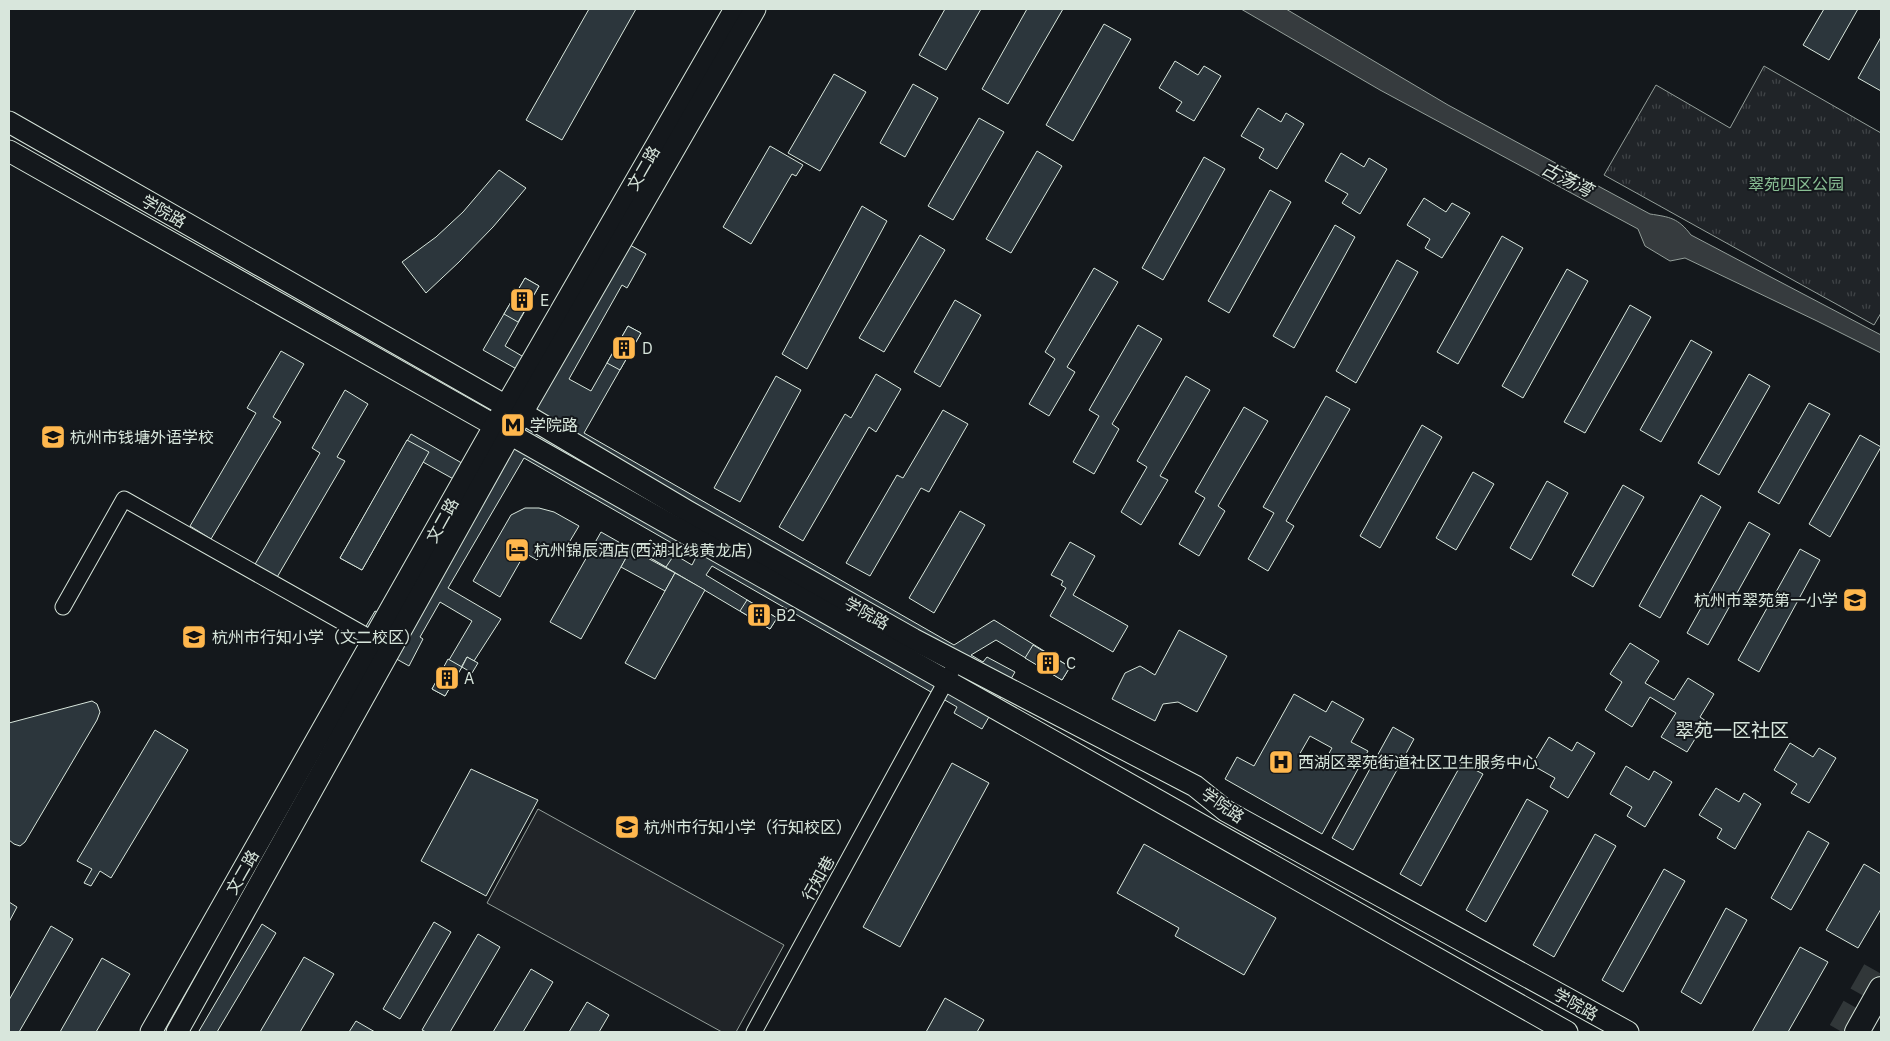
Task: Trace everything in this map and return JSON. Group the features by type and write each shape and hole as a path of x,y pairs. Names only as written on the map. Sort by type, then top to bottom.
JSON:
{"main road":[{"name":"文二路","path":"177,1032 503,429 736,9"},
{"name":"文二路","path":"514,409 755,9"},
{"name":"学院路","path":"9,122 514,409 687,511 913,639 1195,786 1226,811 1628,1032"},
{"name":"学院路","path":"9,151 1567,1032"},
{"name":"文二路","path":"151,1032 374,640 503,429"},
{"path":"1857,1032 1881,989"}],"street":[{"path":"63,607 124,499 374,640"},
{"name":"行知巷","path":"754,1032 957,661"}],"green space":[{"name":"翠苑四区公园","path":"1764,66 1881,133 1881,313 1874,325 1604,175 1656,85 1730,128"},
{"path":"538,809 784,945 736,1032 722,1032 487,903"}],"water":[{"name":"古荡湾","path":"1241,9 1286,9 1448,105 1650,214 1673,219 1691,235 1881,335 1881,353 1685,258 1670,261 1645,246 1638,229 1380,90"}],"building":[{"path":"589,9 636,9 562,140 526,120"},
{"path":"945,9 981,9 946,70 919,55"},
{"path":"1027,9 1063,9 1008,104 982,89"},
{"path":"1824,9 1858,9 1829,60 1803,45"},
{"path":"1104,24 1131,39 1073,141 1046,125"},
{"path":"1881,37 1881,91 1858,78"},
{"path":"1175,61 1198,75 1204,66 1221,76 1194,121 1176,111 1182,102 1159,88"},
{"path":"834,74 866,92 820,171 788,153"},
{"path":"913,84 938,98 905,157 880,143"},
{"path":"1258,108 1281,122 1286,113 1304,124 1277,169 1259,158 1264,149 1241,136"},
{"path":"979,118 1004,132 953,220 928,206"},
{"path":"770,146 803,165 796,176 792,174 751,244 723,227"},
{"path":"1037,151 1062,166 1011,253 986,239"},
{"path":"1341,153 1364,167 1369,158 1387,169 1360,214 1342,203 1348,194 1325,181"},
{"path":"1204,157 1225,169 1163,280 1142,268"},
{"path":"499,170 526,188 493,227 426,293 402,262 436,237 463,212"},
{"path":"1270,190 1291,202 1229,313 1208,301"},
{"path":"1424,198 1446,212 1452,203 1470,213 1442,258 1425,248 1430,239 1407,225"},
{"path":"862,206 887,221 807,369 782,354"},
{"path":"1335,225 1355,237 1294,348 1273,336"},
{"name":"学院路","path":"598,227 646,254 627,288 622,285 569,379 591,391 628,326 641,333 584,433 954,645 994,620 1070,667 1062,680 996,640 971,655 983,662 987,657 1015,672 982,729 954,713 957,707 712,566 706,575 777,618 770,629 642,553 650,540 692,565 696,557 524,458 448,588 501,619 474,661 467,657 445,696 432,689 472,621 440,602 420,637 423,639 409,666 359,638 375,611 379,613 457,481 423,462 362,570 340,558 411,434 467,466 520,371 483,350 525,278 539,286 505,346 527,359"},
{"path":"920,235 945,250 884,352 859,338"},
{"path":"1502,236 1523,248 1458,364 1437,352"},
{"path":"1397,260 1418,272 1356,383 1336,371"},
{"path":"1094,268 1118,282 1067,367 1075,372 1049,416 1029,404 1055,359 1045,352"},
{"path":"1567,269 1588,281 1523,398 1502,386"},
{"name":"E","path":"525,278 539,286 518,322 504,314"},
{"path":"955,300 981,315 940,387 914,372"},
{"path":"1630,305 1651,317 1585,433 1564,422"},
{"path":"1138,325 1162,339 1112,424 1119,429 1094,474 1073,462 1099,416 1089,410"},
{"name":"D","path":"628,326 641,333 620,370 607,363"},
{"path":"1691,340 1712,352 1661,442 1640,430"},
{"path":"281,351 304,364 273,417 281,422 211,539 190,526 256,413 247,408"},
{"path":"876,374 901,389 876,432 869,427 803,541 779,527 845,414 851,418"},
{"path":"1749,374 1770,386 1719,475 1698,463"},
{"path":"776,376 801,390 740,502 714,488"},
{"path":"1186,376 1210,390 1160,476 1168,480 1141,525 1121,512 1147,467 1137,461"},
{"path":"345,390 368,404 337,457 345,461 276,579 254,566 320,453 312,448"},
{"path":"1326,396 1350,409 1286,521 1294,526 1268,571 1248,559 1274,513 1263,507"},
{"path":"1809,403 1830,414 1779,504 1758,492"},
{"path":"1244,407 1268,421 1218,506 1225,511 1199,556 1179,544 1205,498 1195,492"},
{"path":"943,410 968,424 929,492 921,488 870,576 846,563 897,475 903,478"},
{"path":"1422,425 1442,437 1380,548 1360,536"},
{"path":"1860,435 1881,447 1830,537 1809,524"},
{"path":"407,440 429,452 362,570 340,558"},
{"path":"1473,472 1494,484 1456,550 1436,538"},
{"path":"1547,481 1568,493 1531,560 1510,548"},
{"path":"1623,485 1644,497 1593,587 1572,575"},
{"path":"1701,495 1721,507 1660,618 1639,606"},
{"name":"杭州锦辰酒店(西湖北线黄龙店)","path":"525,508 539,508 554,512 579,526 561,556 545,547 537,560 525,553 500,597 473,581 511,515"},
{"path":"960,511 985,525 934,613 909,598"},
{"path":"1749,522 1770,534 1708,645 1687,633"},
{"path":"601,532 631,549 581,639 550,622"},
{"path":"650,540 674,555 666,567 642,553"},
{"path":"1070,542 1095,556 1073,595 1128,626 1113,652 1050,616 1066,588 1061,585 1063,581 1051,575"},
{"path":"631,549 675,573 665,591 621,567"},
{"path":"1800,549 1820,560 1759,672 1738,660"},
{"path":"675,573 705,590 655,679 625,663"},
{"name":"B2","path":"747,600 777,618 770,629 740,611"},
{"path":"1179,630 1227,656 1197,712 1178,702 1163,704 1155,721 1112,699 1125,673 1140,666 1155,675"},
{"path":"1630,643 1659,661 1645,683 1674,700 1688,678 1714,694 1700,717 1706,721 1687,752 1661,737 1676,713 1650,697 1632,727 1605,710 1622,682 1610,674"},
{"name":"C","path":"1033,645 1070,667 1062,680 1025,658"},
{"path":"467,657 478,663 472,673 462,667"},
{"name":"A","path":"448,659 462,667 445,696 432,689"},
{"name":"西湖区翠苑街道社区卫生服务中心","path":"1294,694 1326,712 1332,701 1364,719 1351,742 1368,751 1322,834 1225,779 1237,757 1254,766","holes":["1310,736 1332,748 1320,769 1298,757"]},
{"path":"92,701 97,704 100,712 97,720 25,842 20,846 14,844 9,840 9,723"},
{"path":"1393,727 1414,739 1353,850 1332,838"},
{"path":"155,730 188,750 111,878 100,871 91,886 84,883 92,869 77,861"},
{"path":"1549,737 1572,751 1577,742 1595,753 1568,798 1550,787 1555,778 1532,765"},
{"path":"1790,743 1813,757 1819,748 1836,758 1809,803 1791,793 1797,784 1774,770"},
{"path":"952,763 989,783 900,947 863,927"},
{"path":"1462,763 1483,774 1421,886 1400,874"},
{"path":"1626,766 1649,780 1654,771 1672,782 1645,827 1627,816 1632,807 1610,794"},
{"path":"471,769 538,800 486,896 421,861"},
{"path":"1716,788 1739,802 1744,793 1761,804 1735,849 1717,838 1722,829 1699,815"},
{"path":"1527,799 1548,811 1486,922 1466,910"},
{"path":"1808,831 1829,843 1791,910 1771,898"},
{"path":"1595,834 1616,846 1554,957 1533,945"},
{"path":"1144,844 1276,918 1244,975 1175,936 1179,928 1117,893"},
{"path":"1864,864 1881,874 1881,909 1858,948 1826,930"},
{"path":"1664,869 1685,881 1623,992 1602,980"},
{"path":"9,902 17,907 9,922"},
{"path":"1726,908 1747,920 1701,1004 1681,992"},
{"path":"434,922 451,932 400,1019 383,1009"},
{"path":"262,924 276,933 217,1032 199,1031"},
{"path":"51,926 73,939 19,1032 9,1032 9,1000"},
{"path":"478,934 500,947 450,1032 426,1032 422,1030"},
{"path":"1800,947 1828,962 1788,1032 1752,1032"},
{"path":"304,957 334,974 300,1032 260,1032"},
{"path":"102,958 130,974 96,1032 60,1032"},
{"path":"531,969 553,982 523,1032 493,1032"},
{"path":"945,998 984,1020 977,1032 926,1032"},
{"path":"587,1002 609,1015 599,1032 569,1032"},
{"path":"356,1021 375,1032 349,1032"}],"tunnel":[{"path":"1842,1032 1881,963"}],"place":[{"name":"E","path":"522,300"},
{"name":"D","path":"624,348"},
{"name":"学院路","path":"513,425"},
{"name":"杭州市钱塘外语学校","path":"53,437"},
{"name":"杭州锦辰酒店(西湖北线黄龙店)","path":"517,550"},
{"name":"杭州市翠苑第一小学","path":"1855,600"},
{"name":"B2","path":"759,615"},
{"name":"杭州市行知小学（文二校区）","path":"194,637"},
{"name":"C","path":"1048,663"},
{"name":"A","path":"447,678"},
{"name":"西湖区翠苑街道社区卫生服务中心","path":"1281,762"},
{"name":"杭州市行知小学（行知校区）","path":"627,827"}],"district":[{"name":"翠苑一区社区","path":"1732,730"}]}
